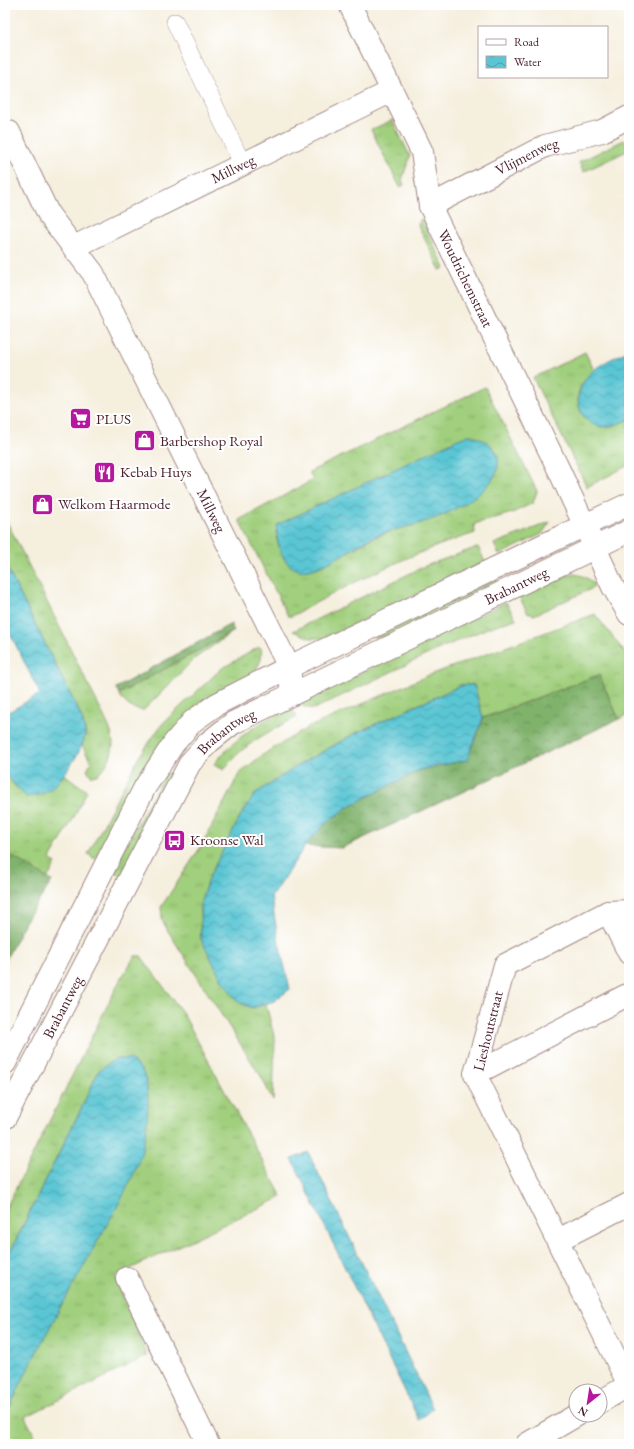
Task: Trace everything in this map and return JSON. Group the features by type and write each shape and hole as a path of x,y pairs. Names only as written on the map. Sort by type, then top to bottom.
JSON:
{"street":[{"name":"Woudrichemstraat","path":"350,5 422,152 430,206 559,470 584,527 621,603 629,614"},
{"name":"Millweg","path":"74,247 242,163 392,91"},
{"name":"Vlijmenweg","path":"430,206 545,146 602,131 629,117"},
{"name":"Millweg","path":"5,134 9,132 49,215 93,273 289,667 292,694"},
{"name":"Brabantweg","path":"5,1063 145,787 174,743 193,721 217,704 289,667 584,527 629,504"},
{"name":"Brabantweg","path":"5,1118 190,763 209,742 233,723 629,532"},
{"path":"619,911 629,952"},
{"name":"Lieshoutstraat","path":"608,1397 629,1385 475,1074 505,965 619,911"},
{"path":"475,1074 629,994"},
{"path":"558,1240 629,1204"},
{"path":"127,1278 208,1444"},
{"path":"527,1444 568,1420"}],"lane":[{"path":"174,22 242,163"}],"green space":[{"path":"392,120 410,156 402,180 404,185 400,187 371,130"},
{"path":"624,140 629,150 583,172 579,162"},
{"path":"421,218 445,268 440,270 418,225"},
{"path":"585,352 594,370 579,390 578,400 582,414 613,426 629,419 629,465 587,487 533,378"},
{"path":"485,387 537,491 533,503 512,513 474,524 475,533 404,559 336,592 292,616 288,616 239,520 313,480 309,472","holes":["469,435 483,440 491,446 498,458 403,527 372,538 339,557 309,570 284,559 276,537"]},
{"path":"5,518 110,730 113,743 110,757 102,771 98,774 92,776 87,770 91,762 82,745 86,734 82,718 5,564"},
{"path":"550,522 542,534 499,555 494,544"},
{"path":"478,547 485,562 325,638 310,638 293,631 425,566"},
{"path":"574,574 589,580 594,584 593,588 534,615 527,612 519,596 560,576"},
{"path":"494,576 499,586 391,637 375,637"},
{"path":"506,602 516,619 490,627 441,648 314,709 304,707 301,702"},
{"path":"595,614 629,658 629,714 619,719 599,675 483,718 474,685 462,685 356,733 302,763 256,794 208,879 200,905 201,939 222,980 253,1008 266,1004 275,1040 273,1101 262,1078 162,920 161,907 202,845 239,774 261,756 307,728 427,676"},
{"path":"231,624 234,631 119,694 116,688"},
{"path":"234,631 194,659 144,710 132,708 119,694"},
{"path":"259,647 261,648 261,656 256,669 245,678 225,688 107,841 95,859 88,854 139,757 162,724 221,669"},
{"path":"599,675 619,719 342,848 305,846 324,825 348,807 419,770 467,760 483,718"},
{"path":"291,707 297,717 267,733 249,745 224,769 214,764 239,738 269,718"},
{"path":"166,772 173,776 122,877 112,870"},
{"path":"5,774 16,787 38,795 52,788 64,774 87,791 50,859 56,864 47,879 10,855 5,845"},
{"path":"10,855 52,881 25,922 5,961 5,865"},
{"path":"135,956 141,956 182,1012 282,1197 115,1276 147,1356 25,1417 39,1444 5,1444 5,1418 24,1373 99,1070 5,1262 5,1210 119,982"}],"water":[{"path":"629,350 629,419 609,426 601,427 595,425 585,417 581,411 579,404 580,389 588,376 594,370"},
{"path":"469,435 488,442 497,454 498,459 498,468 494,477 488,485 472,499 436,518 373,537 326,564 316,568 299,570 293,568 284,558 277,538 277,525"},
{"path":"5,564 82,718 85,731 82,746 78,754 56,784 43,793 26,797 5,774 5,714 40,694 5,623"},
{"path":"462,685 474,685 483,718 467,760 419,770 348,807 324,825 305,846 271,897 279,943 290,989 274,1001 253,1008 238,1002 222,980 201,939 200,905 208,879 242,813 256,793 302,763 356,733"},
{"path":"115,1059 130,1059 142,1070 146,1079 148,1115 141,1153 137,1166 124,1194 48,1330 5,1418 5,1262 99,1070"},
{"path":"308,1152 433,1409 419,1420 292,1159"}],"place":[{"name":"PLUS","path":"80,419"},
{"name":"Barbershop Royal","path":"145,441"},
{"name":"Kebab Huys","path":"105,472"},
{"name":"Welkom Haarmode","path":"42,504"},
{"name":"Kroonse Wal","path":"175,840"}]}
